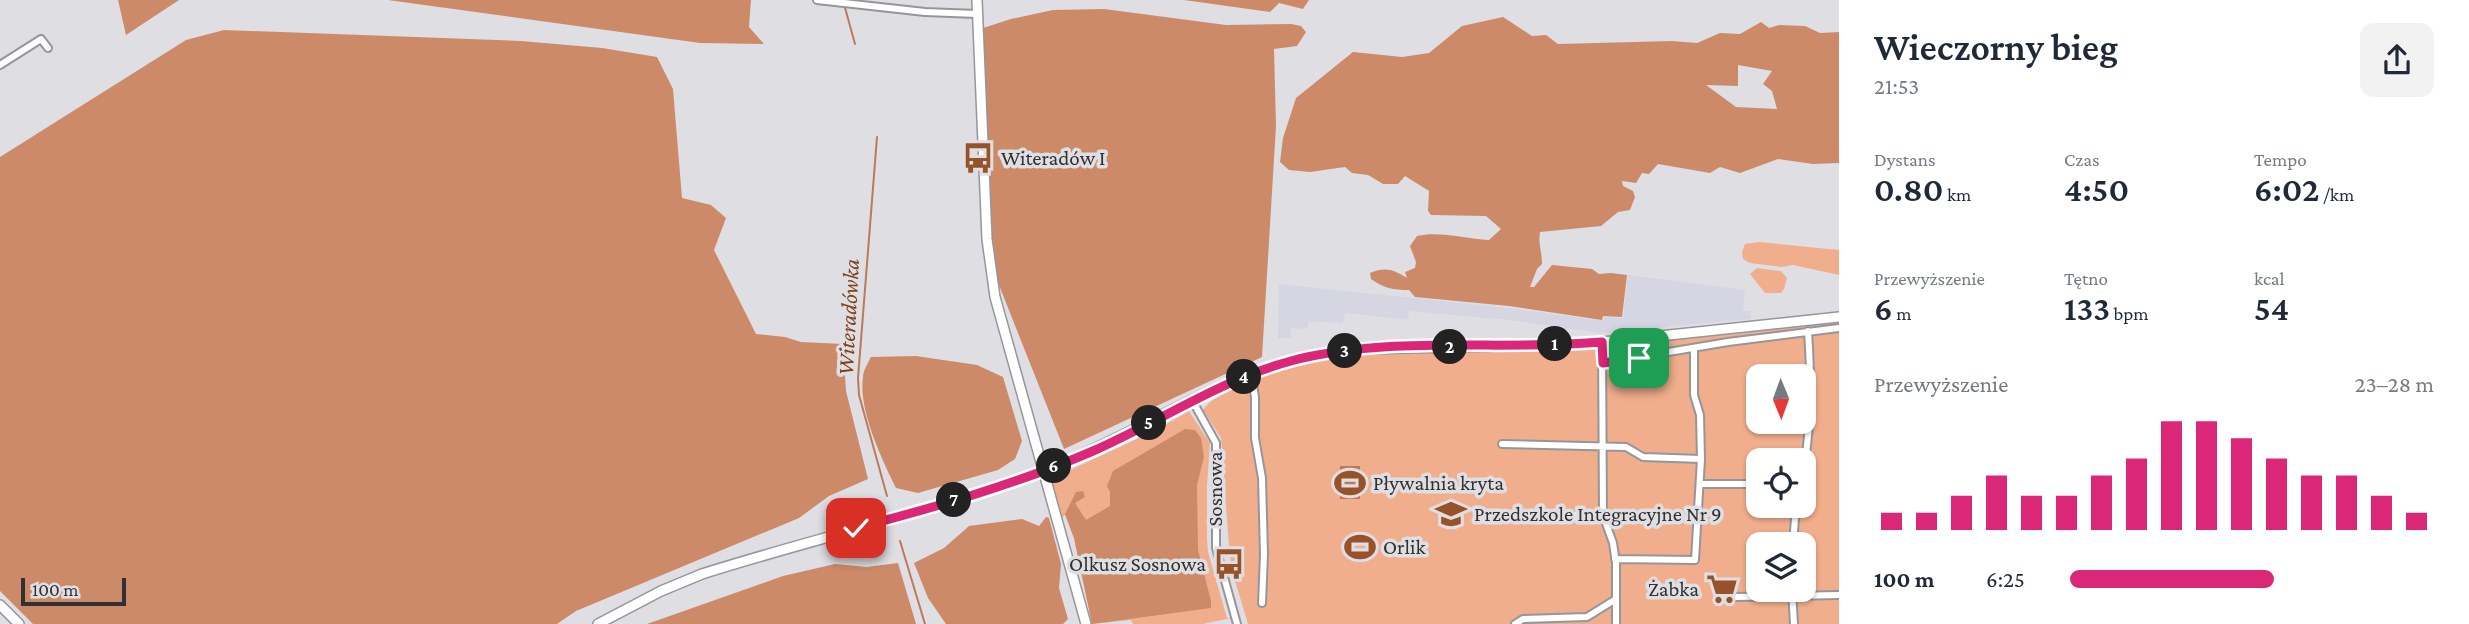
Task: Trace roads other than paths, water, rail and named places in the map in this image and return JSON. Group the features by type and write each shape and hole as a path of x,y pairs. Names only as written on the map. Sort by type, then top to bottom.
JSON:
{"main road":[{"path":"977,0 986,231 995,297 1086,624"},
{"path":"598,624 649,596 702,574 1043,470 1094,450 1192,400 1251,374 1309,357 1365,349 1602,342 1839,317"},
{"path":"0,605 19,624"}],"street":[{"path":"817,0 925,12 977,14"},
{"path":"0,65 41,38 48,48"},
{"path":"1603,363 1839,328"},
{"path":"1807,448 1808,331"},
{"path":"1602,342 1603,515 1613,543 1615,559 1616,624"},
{"path":"1615,559 1695,560 1701,459 1694,348"},
{"name":"Sosnowa","path":"1251,374 1255,397 1255,439 1262,478 1262,603"},
{"name":"Sosnowa","path":"1192,400 1216,443 1216,548 1237,624"},
{"path":"1502,444 1626,446 1643,457 1701,459"},
{"path":"1701,484 1746,484"},
{"path":"1491,515 1603,515"},
{"path":"1816,594 1839,595"},
{"path":"1735,597 1746,596"},
{"path":"1516,624 1523,619 1587,617 1616,599"},
{"path":"1791,623 1792,602"}],"waterway":[{"name":"Witeradówka","path":"844,4 855,44"},
{"name":"Witeradówka","path":"877,137 858,378 859,395 887,496"},
{"name":"Witeradówka","path":"900,541 925,624"}],"place":[{"name":"Witeradów I","path":"978,158"},
{"name":"Pływalnia kryta","path":"1350,483"},
{"name":"Przedszkole Integracyjne Nr 9","path":"1451,514"},
{"name":"Orlik","path":"1360,547"},
{"name":"Olkusz Sosnowa","path":"1229,564"},
{"name":"Żabka","path":"1722,589"}]}
